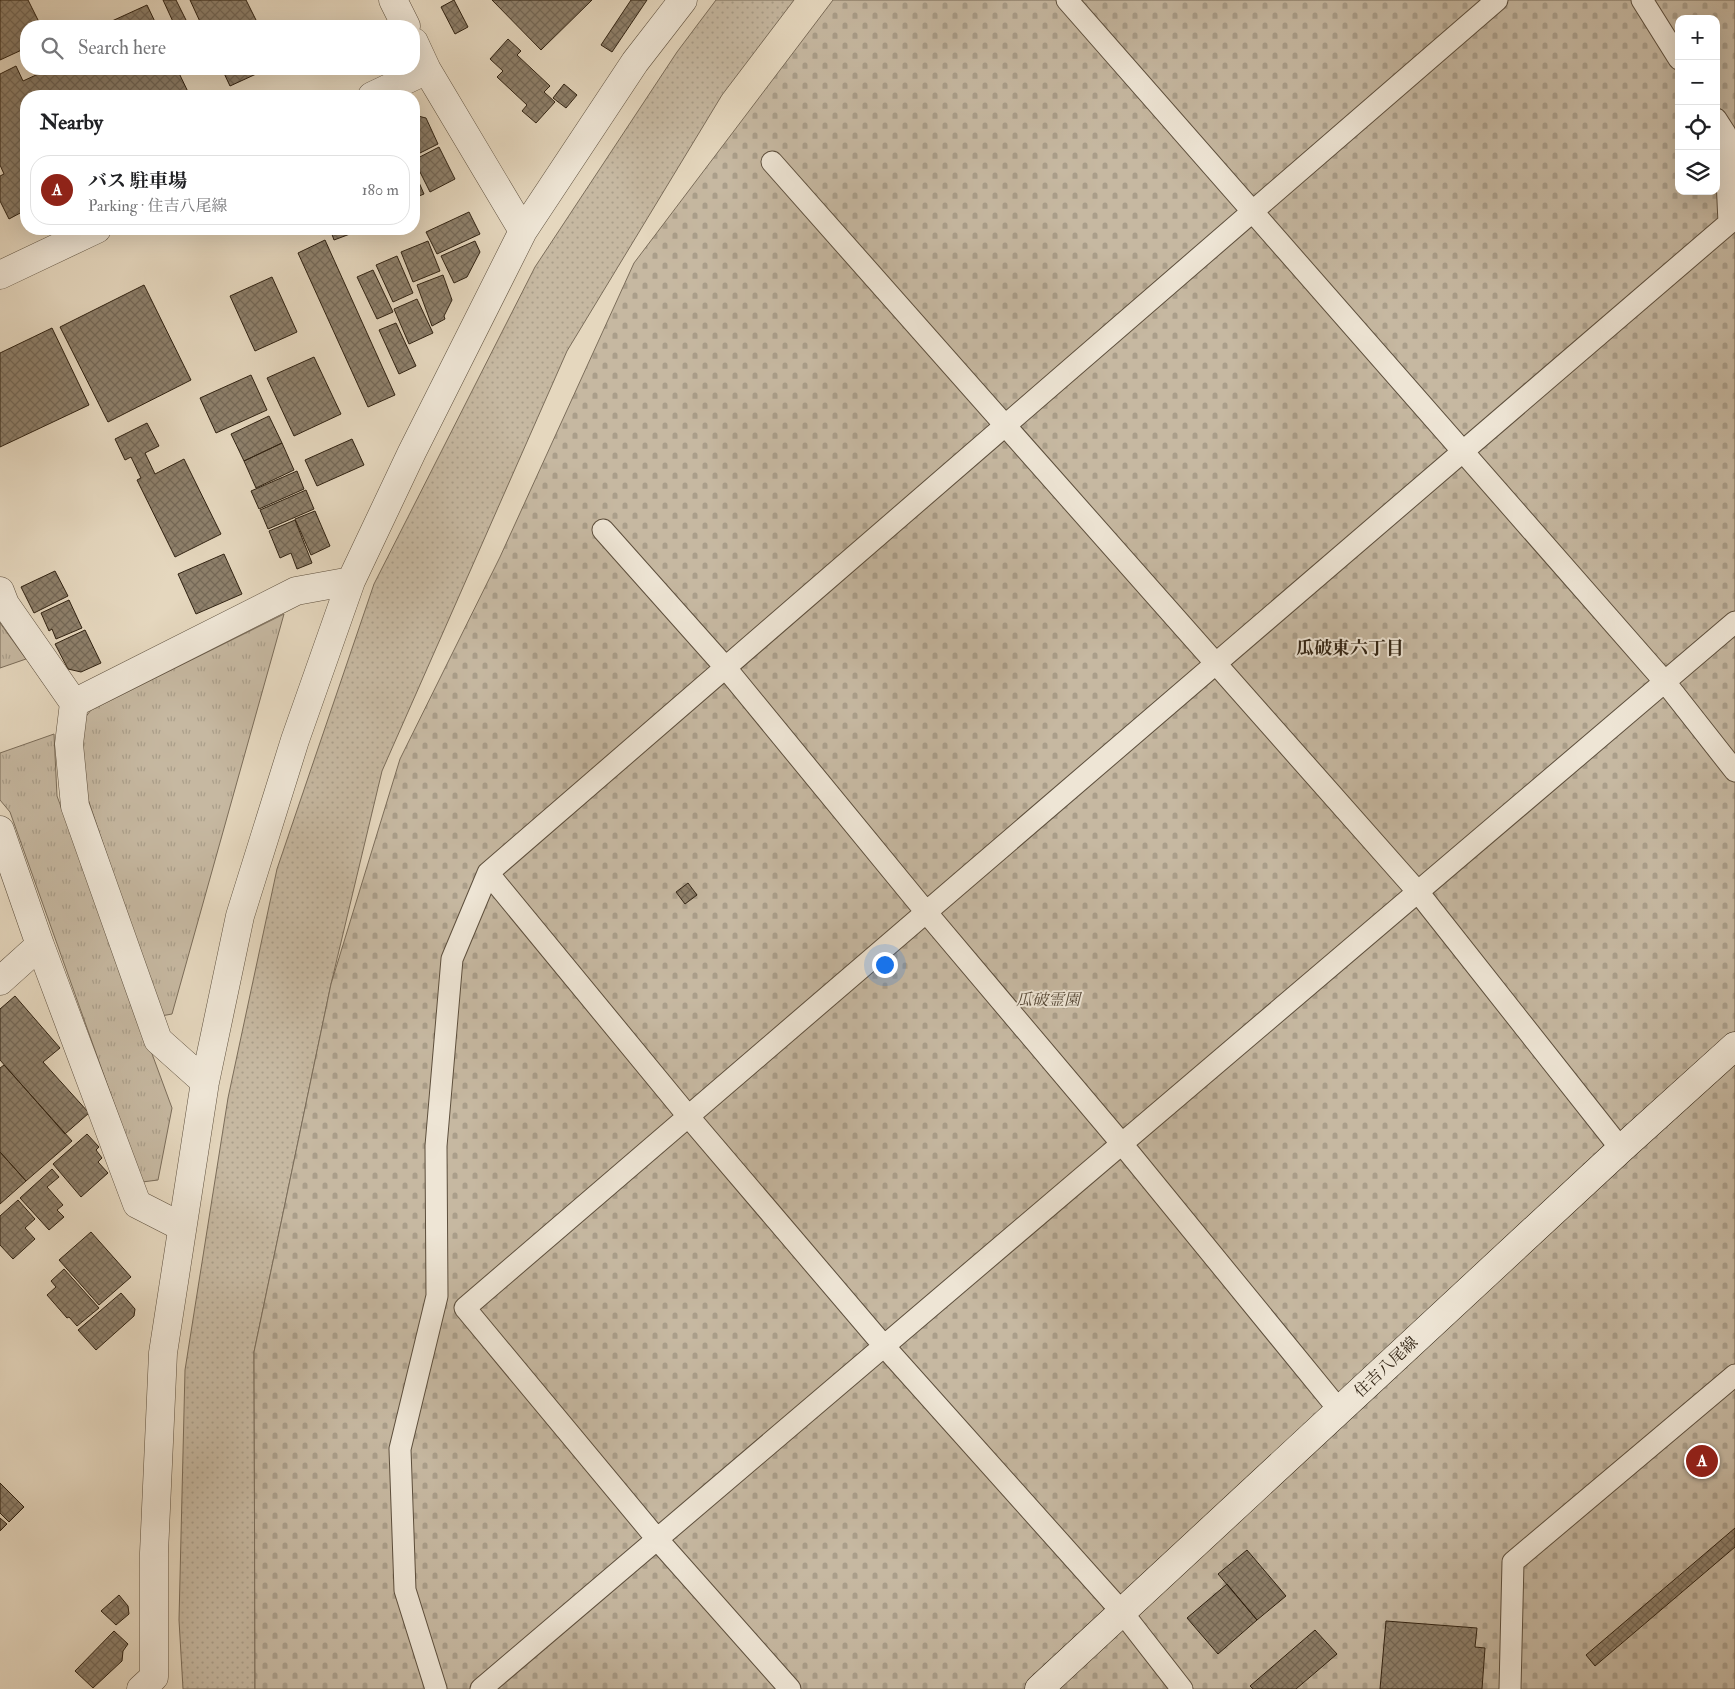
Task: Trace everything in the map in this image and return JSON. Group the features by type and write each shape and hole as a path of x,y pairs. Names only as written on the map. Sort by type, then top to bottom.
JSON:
{"street":[{"path":"393,0 403,20"},
{"path":"150,1685 163,1353 182,1228 205,1082 240,916 295,740 351,581 412,452 523,232 636,62 683,0"},
{"path":"420,55 427,70 523,232"},
{"path":"420,73 427,70"},
{"path":"385,90 416,75"},
{"path":"0,275 84,235"},
{"path":"74,702 296,591 351,581"},
{"path":"0,591 5,604 74,702 68,744 75,806 158,1040 205,1082"},
{"path":"0,830 40,945 137,1204 182,1228"},
{"path":"0,980 40,945"},
{"name":"住吉八尾線","path":"1039,1689 1620,1149 1735,1046"}],"lane":[{"path":"1067,0 1665,682 1735,772"},
{"path":"436,1689 405,1590 400,1449 437,1296 436,1146 452,959 488,872 1497,0"},
{"path":"1642,0 1675,54"},
{"path":"790,1689 656,1539 465,1308 1729,223 1725,133 1720,126"},
{"path":"772,162 1418,892 1620,1149"},
{"path":"603,530 725,668 926,912 1122,1144 1340,1411"},
{"path":"481,1689 1735,622"},
{"path":"488,872 688,1116 884,1346 1122,1612 1182,1689"},
{"path":"1510,1689 1514,1562 1735,1375"}],"green space":[{"path":"716,0 794,0 722,95 567,351 382,771 331,984 254,1352 255,1689 183,1689 179,1620 185,1370 228,1098 277,869 374,584 535,267 677,52"},
{"name":"瓜破霊園","path":"833,0 1735,0 1735,1689 255,1689 254,1352 331,984 400,759 500,557 634,263"},
{"path":"284,614 172,1014 161,1016 86,793 81,723 91,710"},
{"path":"0,623 26,659 0,668"},
{"path":"54,734 57,796 172,1108 158,1180 142,1182 10,812 0,800 0,753"}],"building":[{"path":"0,0 28,0 38,20 20,20 20,51 0,60"},
{"path":"163,0 176,0 186,20 172,20"},
{"path":"190,0 246,0 256,20 199,20"},
{"path":"454,0 468,27 455,34 441,7"},
{"path":"492,0 592,0 541,50"},
{"path":"631,0 647,0 612,52 601,45"},
{"path":"147,5 154,20 114,20"},
{"path":"508,39 521,51 517,55 550,86 544,92 555,102 536,123 522,111 527,105 497,77 503,71 490,59"},
{"path":"16,66 23,81 36,75 180,75 187,90 20,90 20,213 9,219 0,201 0,176 4,174 0,165 0,74"},
{"path":"225,75 254,75 230,86"},
{"path":"564,84 577,95 566,108 553,98"},
{"path":"420,116 426,118 438,144 420,153"},
{"path":"439,147 455,179 430,192 420,172 420,157"},
{"path":"420,185 424,194 420,196"},
{"path":"469,212 480,234 437,254 426,232"},
{"path":"332,235 347,235 334,240"},
{"path":"325,240 395,395 368,407 298,253"},
{"path":"428,241 440,271 413,282 401,252"},
{"path":"475,241 480,252 467,277 454,283 441,256"},
{"path":"397,256 413,293 393,302 376,265"},
{"path":"373,270 393,312 377,319 357,277"},
{"path":"443,275 452,300 444,316 445,319 432,326 417,285"},
{"path":"272,277 297,332 255,351 230,296"},
{"path":"144,285 191,380 108,422 60,327"},
{"path":"417,299 433,333 409,344 394,309"},
{"path":"396,323 416,366 399,374 379,330"},
{"path":"52,328 89,405 0,447 0,353"},
{"path":"314,357 341,414 294,436 267,378"},
{"path":"251,375 267,410 216,433 200,398"},
{"path":"269,416 282,443 244,461 231,434"},
{"path":"147,423 159,446 145,453 155,474 184,459 221,534 175,557 137,480 141,478 131,457 125,460 115,439"},
{"path":"352,439 364,465 317,486 305,460"},
{"path":"282,443 294,470 256,488 244,461"},
{"path":"297,471 304,489 259,509 251,491"},
{"path":"306,490 314,509 268,529 260,510"},
{"path":"315,511 330,546 311,555 295,519"},
{"path":"295,520 312,563 297,569 291,553 280,558 269,531"},
{"path":"224,554 242,594 196,614 178,574"},
{"path":"55,571 68,596 34,613 21,587"},
{"path":"69,600 82,628 56,639 52,629 49,631 41,613"},
{"path":"85,630 101,663 81,672 68,669 55,644"},
{"path":"688,883 697,895 685,904 676,892"},
{"path":"15,996 60,1048 43,1062 89,1113 65,1134 0,1060 0,1009"},
{"path":"4,1065 72,1141 26,1181 0,1152 0,1068"},
{"path":"87,1134 99,1147 96,1150 102,1158 98,1162 108,1173 81,1197 53,1164"},
{"path":"0,1152 26,1181 0,1204"},
{"path":"52,1169 59,1177 47,1187 63,1205 57,1210 64,1217 49,1230 20,1198"},
{"path":"18,1200 35,1219 25,1228 35,1239 13,1259 0,1245 0,1216"},
{"path":"91,1232 131,1277 99,1305 59,1260"},
{"path":"64,1269 99,1308 77,1326 69,1317 67,1318 47,1295 56,1287 51,1281"},
{"path":"121,1293 135,1309 134,1316 96,1350 78,1330"},
{"path":"0,1483 24,1507 9,1522 0,1513"},
{"path":"0,1518 7,1524 0,1531"},
{"path":"1735,1528 1735,1547 1595,1666 1586,1655"},
{"path":"1247,1550 1286,1596 1257,1620 1218,1574"},
{"path":"1227,1584 1257,1620 1218,1654 1187,1618"},
{"path":"119,1595 128,1606 129,1614 116,1625 101,1611"},
{"path":"1386,1621 1477,1628 1475,1647 1485,1648 1482,1689 1380,1689"},
{"path":"1315,1630 1337,1654 1296,1689 1253,1689 1250,1686"},
{"path":"114,1631 128,1644 123,1651 122,1661 93,1688 75,1671"}],"place":[{"name":"バス 駐車場","path":"1702,1461"}],"district":[{"name":"瓜破東六丁目","path":"1350,648"}]}
